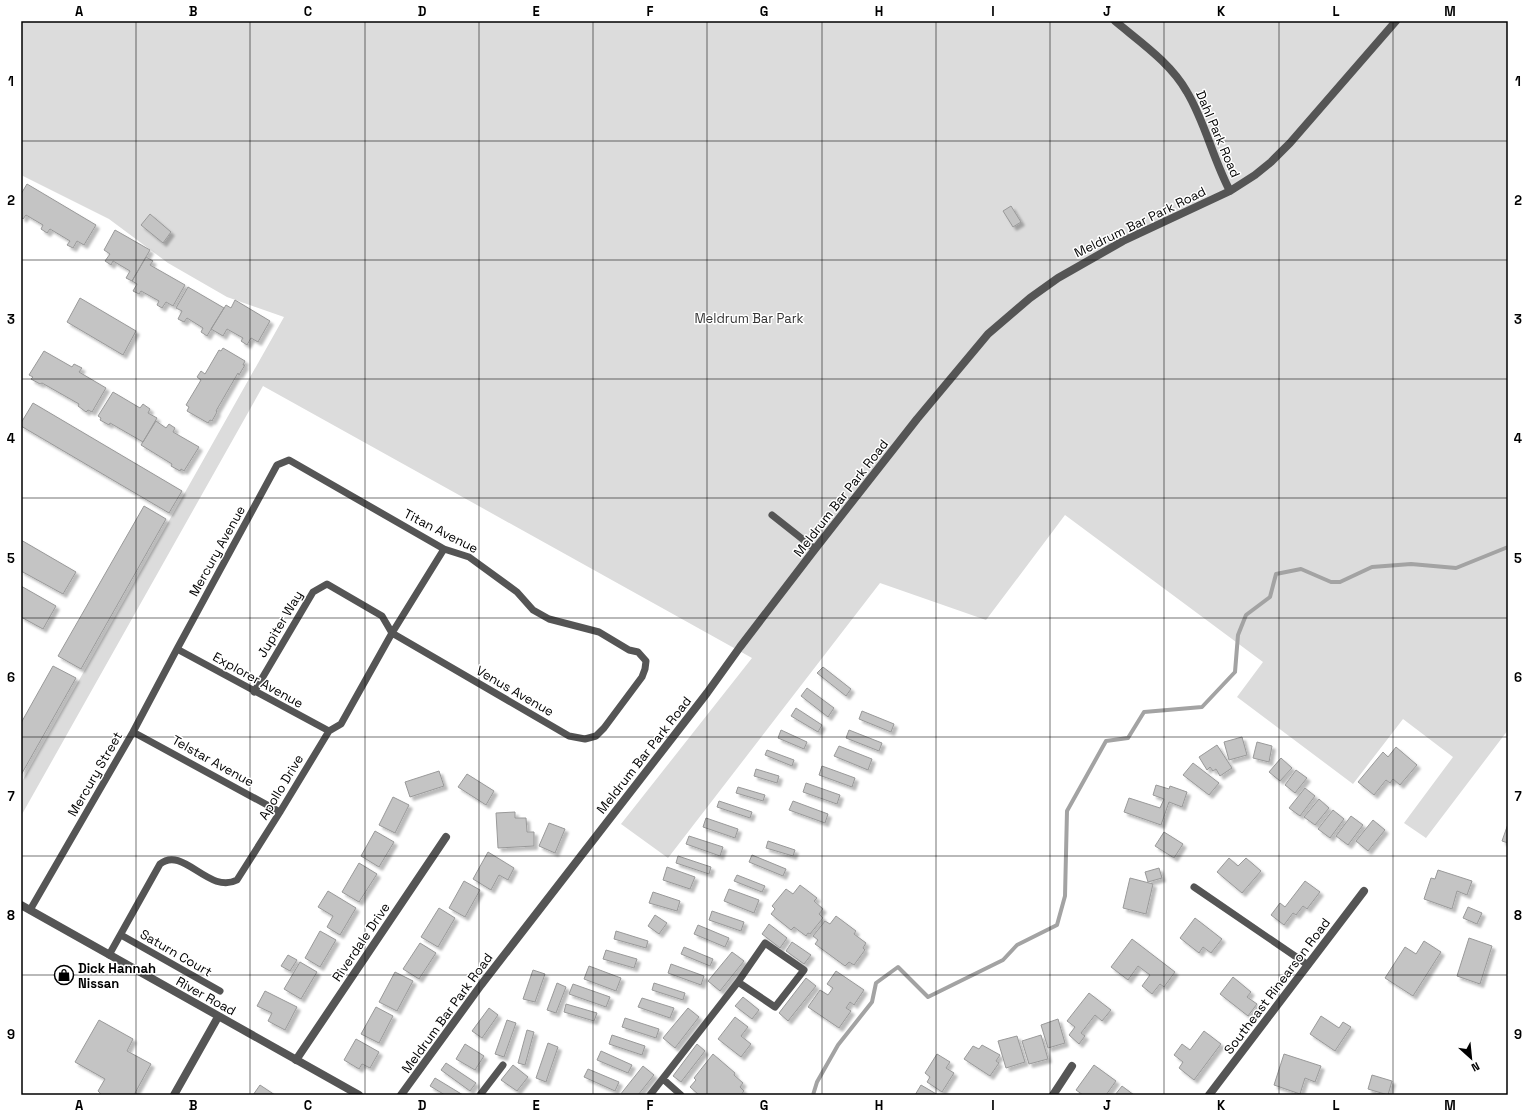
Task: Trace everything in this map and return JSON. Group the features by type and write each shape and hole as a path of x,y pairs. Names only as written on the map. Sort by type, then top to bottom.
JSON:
{"street":[{"name":"Dahl Park Road","path":"1115,21 1153,53 1175,75 1187,92 1197,113 1219,170 1230,191"},
{"name":"Meldrum Bar Park Road","path":"401,1095 481,985 707,693 740,647 815,549 960,366 993,329 1030,298 1058,278 1123,241 1230,191 1255,175 1271,162 1290,143 1396,21"},
{"name":"Riverdale Drive","path":"296,1060 446,837"},
{"name":"Southeast Rinearson Road","path":"1209,1095 1364,891"},
{"name":"River Road","path":"21,905 359,1095"},
{"path":"174,1095 218,1016"},
{"path":"1054,1095 1072,1066"}],"lane":[{"name":"Titan Avenue","path":"277,465 289,460 444,549 469,557 517,592 533,610 549,619 599,632 629,650 638,652 646,661 645,669 642,677 621,706"},
{"name":"Mercury Avenue","path":"177,648 277,465"},
{"path":"772,514 815,549"},
{"name":"Apollo Drive","path":"109,955 160,864 164,861 171,859 178,860 213,880 230,883 237,880 329,731 341,724 392,633 444,549"},
{"name":"Jupiter Way","path":"254,692 313,592 327,584 382,616 392,633"},
{"name":"Venus Avenue","path":"392,633 569,736 585,739 596,736 621,706"},
{"name":"Explorer Avenue","path":"177,648 254,692 329,731"},
{"name":"Mercury Street","path":"30,910 133,732 177,648"},
{"name":"Telstar Avenue","path":"133,732 280,812"},
{"path":"1194,887 1308,965"},
{"name":"Saturn Court","path":"121,935 220,991"},
{"path":"650,1095 738,982 765,943 804,970 775,1007 738,982"},
{"path":"480,1095 503,1065"},
{"path":"663,1079 681,1095"}],"green space":[{"name":"Meldrum Bar Park","path":"21,21 1508,21 1508,730 1426,838 1404,823 1453,757 1403,719 1353,784 1237,697 1263,662 1065,515 986,620 880,583 668,858 621,824 752,658 263,386 21,816 21,783 284,317 227,297 168,263 109,219 21,175"}],"building":[{"path":"27,184 96,225 84,245 77,241 73,248 67,245 70,241 50,229 47,233 41,229 43,225 26,215 23,219 21,217 21,194"},
{"path":"1011,206 1021,222 1013,227 1003,211"},
{"path":"150,214 171,232 163,243 141,225"},
{"path":"115,230 150,250 132,281 126,278 130,271 113,261 111,265 105,261 110,254 104,250"},
{"path":"146,257 153,261 150,265 185,285 173,306 166,302 162,308 157,305 159,301 141,291 139,294 133,291 137,284 132,281"},
{"path":"188,287 224,308 207,336 201,332 203,328 187,318 184,322 178,319 182,311 176,308"},
{"path":"80,298 136,331 123,355 67,322"},
{"path":"235,300 270,321 258,342 251,338 247,345 241,341 243,338 227,329 223,336 211,329 226,305 231,308"},
{"path":"223,348 245,361 243,365 245,365 239,375 238,373 216,411 217,412 212,421 210,420 208,423 187,411 189,407 186,405 201,380 197,377 201,371 205,374 219,350 221,351"},
{"path":"44,351 72,367 74,364 82,368 79,372 106,388 92,412 88,410 86,412 78,406 79,404 42,383 40,384 31,379 33,377 29,375"},
{"path":"113,392 140,408 143,404 150,409 148,413 157,418 143,442 110,423 109,425 100,420 101,418 98,416"},
{"path":"33,403 182,491 169,513 21,426 21,423"},
{"path":"156,421 166,428 169,424 175,428 173,432 199,447 184,471 181,469 180,471 171,466 172,464 141,445"},
{"path":"144,506 166,519 81,669 58,656"},
{"path":"21,540 76,572 63,594 21,571"},
{"path":"21,586 56,606 43,629 21,617"},
{"path":"53,666 76,678 21,775 21,723"},
{"path":"823,667 851,689 846,696 817,673"},
{"path":"807,688 834,708 828,717 801,696"},
{"path":"796,708 822,725 818,732 791,716"},
{"path":"862,711 894,724 891,732 859,719"},
{"path":"781,730 807,742 804,749 778,738"},
{"path":"849,730 882,743 879,751 846,738"},
{"path":"1242,737 1247,755 1229,760 1224,742"},
{"path":"1257,742 1272,746 1269,762 1253,758"},
{"path":"1217,745 1232,768 1220,776 1216,769 1213,771 1210,767 1207,770 1199,757"},
{"path":"839,746 872,759 868,770 834,756"},
{"path":"1396,747 1417,765 1400,785 1393,779 1390,783 1386,780 1374,795 1358,782 1383,752 1388,757"},
{"path":"767,750 794,760 792,766 765,755"},
{"path":"1281,758 1292,768 1280,781 1269,772"},
{"path":"1193,763 1219,783 1209,795 1183,775"},
{"path":"822,766 855,778 852,787 819,775"},
{"path":"756,769 779,776 777,783 754,776"},
{"path":"1296,770 1307,778 1295,793 1285,785"},
{"path":"439,771 444,786 410,797 405,782"},
{"path":"467,774 494,791 486,805 458,787"},
{"path":"806,783 840,795 837,804 803,792"},
{"path":"1156,785 1169,789 1170,786 1187,792 1182,807 1169,802 1161,825 1124,812 1129,798 1160,808 1164,799 1153,795"},
{"path":"738,787 765,795 763,801 736,793"},
{"path":"1305,788 1315,796 1300,816 1289,808"},
{"path":"393,797 409,805 395,833 379,825"},
{"path":"1319,799 1329,808 1315,825 1304,817"},
{"path":"719,801 752,812 750,818 717,807"},
{"path":"793,801 828,814 825,823 789,810"},
{"path":"1333,810 1344,819 1330,838 1318,829"},
{"path":"515,812 515,818 526,818 527,832 534,832 534,846 498,848 496,813"},
{"path":"1351,816 1363,825 1348,845 1336,836"},
{"path":"706,818 738,829 735,838 703,827"},
{"path":"1373,820 1385,830 1368,851 1356,841"},
{"path":"549,823 565,829 555,853 539,846"},
{"path":"1508,824 1508,843 1502,841"},
{"path":"375,831 394,842 379,867 361,856"},
{"path":"1164,832 1183,844 1174,858 1155,846"},
{"path":"689,836 723,847 720,856 686,844"},
{"path":"768,841 795,850 793,856 766,848"},
{"path":"488,852 514,868 508,880 499,875 491,890 473,879"},
{"path":"752,855 786,869 783,876 749,862"},
{"path":"678,856 711,867 709,874 676,863"},
{"path":"1229,858 1238,866 1246,858 1261,871 1242,893 1217,872"},
{"path":"359,863 377,874 359,902 342,892"},
{"path":"667,867 695,877 690,889 663,880"},
{"path":"1159,868 1162,878 1148,882 1145,872"},
{"path":"1438,870 1472,881 1467,895 1457,891 1452,909 1424,899 1431,878 1435,879"},
{"path":"737,875 765,886 762,892 734,881"},
{"path":"1130,878 1153,884 1146,914 1123,908"},
{"path":"464,881 480,890 465,917 449,908"},
{"path":"1305,881 1320,892 1307,909 1303,906 1296,915 1293,913 1284,925 1271,915 1280,903 1285,907"},
{"path":"800,885 817,898 814,901 823,909 819,914 823,918 810,934 808,933 806,936 794,927 791,930 771,914 775,909 772,906 786,889 793,894"},
{"path":"729,889 759,900 754,913 724,901"},
{"path":"328,891 356,908 340,935 327,927 333,916 318,907"},
{"path":"653,892 680,901 677,911 649,903"},
{"path":"1468,907 1482,913 1477,924 1463,918"},
{"path":"439,908 455,918 438,947 421,937"},
{"path":"712,911 744,922 741,931 709,920"},
{"path":"655,915 667,923 659,934 648,926"},
{"path":"836,916 856,931 854,934 866,943 863,948 865,950 854,965 849,962 845,966 815,944 818,940 813,936 825,921 830,924"},
{"path":"1195,918 1222,939 1211,953 1203,947 1199,953 1180,938"},
{"path":"769,924 787,938 780,948 762,934"},
{"path":"698,925 729,938 725,947 694,934"},
{"path":"320,931 336,940 320,967 305,958"},
{"path":"616,931 648,941 646,948 614,939"},
{"path":"1469,938 1492,946 1480,984 1457,976"},
{"path":"1132,939 1175,972 1164,987 1160,984 1152,994 1142,986 1150,975 1138,966 1128,980 1111,967"},
{"path":"1424,941 1441,952 1413,996 1385,978 1405,947 1416,954"},
{"path":"792,942 811,955 804,964 786,951"},
{"path":"420,943 436,953 419,979 403,969"},
{"path":"684,947 713,959 710,966 681,954"},
{"path":"606,950 637,959 634,968 603,959"},
{"path":"732,952 744,961 720,991 708,981"},
{"path":"288,955 297,960 290,971 281,966"},
{"path":"300,962 317,972 301,999 284,989"},
{"path":"671,964 704,976 701,985 668,973"},
{"path":"589,966 621,978 616,991 584,979"},
{"path":"533,970 545,974 535,1002 523,999"},
{"path":"836,971 864,990 854,1005 850,1002 846,1008 851,1011 839,1028 808,1007 820,990 828,995 833,988 827,984"},
{"path":"395,972 413,981 397,1011 379,1002"},
{"path":"1233,977 1251,992 1247,997 1257,1004 1248,1016 1220,994"},
{"path":"806,978 816,986 788,1021 779,1013"},
{"path":"557,983 566,987 556,1013 547,1010"},
{"path":"654,983 685,993 683,1000 652,990"},
{"path":"573,984 610,997 606,1007 569,994"},
{"path":"265,991 297,1007 285,1030 268,1021 272,1013 257,1006"},
{"path":"1089,993 1111,1010 1102,1021 1095,1015 1081,1033 1085,1036 1079,1044 1069,1035 1075,1027 1067,1021"},
{"path":"743,997 759,1010 752,1019 735,1006"},
{"path":"642,998 674,1008 670,1018 638,1007"},
{"path":"566,1004 597,1013 594,1021 564,1012"},
{"path":"376,1007 393,1016 379,1043 361,1034"},
{"path":"489,1008 498,1015 482,1038 472,1031"},
{"path":"688,1008 699,1017 675,1048 663,1038"},
{"path":"1321,1016 1339,1028 1343,1022 1351,1027 1335,1051 1310,1034"},
{"path":"735,1017 748,1027 741,1036 751,1044 741,1057 718,1039"},
{"path":"625,1018 659,1029 656,1038 622,1027"},
{"path":"1058,1019 1065,1043 1048,1048 1041,1025"},
{"path":"99,1020 133,1039 127,1051 151,1064 134,1095 102,1095 98,1091 105,1079 75,1062"},
{"path":"507,1020 516,1023 504,1057 495,1054"},
{"path":"527,1030 534,1032 525,1065 518,1063"},
{"path":"1204,1031 1221,1044 1194,1080 1179,1068 1183,1062 1174,1055 1182,1044 1190,1050"},
{"path":"612,1035 645,1046 642,1055 609,1044"},
{"path":"1041,1035 1048,1059 1029,1064 1022,1041"},
{"path":"1017,1036 1025,1062 1006,1068 998,1041"},
{"path":"356,1039 379,1052 370,1068 362,1064 359,1069 344,1060"},
{"path":"548,1043 558,1047 546,1082 536,1078"},
{"path":"465,1044 484,1056 475,1070 456,1059"},
{"path":"697,1044 705,1051 681,1082 673,1076"},
{"path":"982,1045 1000,1055 996,1061 999,1063 990,1076 964,1059 973,1046 979,1049"},
{"path":"601,1051 632,1065 628,1073 597,1060"},
{"path":"713,1054 735,1073 734,1075 743,1083 740,1087 744,1091 741,1095 699,1095 690,1087 696,1080 694,1078"},
{"path":"937,1054 950,1062 946,1068 954,1073 942,1092 927,1082 930,1077 925,1073"},
{"path":"1284,1054 1321,1066 1315,1082 1305,1078 1300,1094 1274,1085"},
{"path":"446,1063 476,1083 470,1091 441,1070"},
{"path":"513,1065 528,1077 517,1091 501,1080"},
{"path":"1094,1065 1116,1081 1106,1095 1083,1095 1076,1090"},
{"path":"643,1066 654,1075 638,1095 620,1095"},
{"path":"588,1069 619,1082 615,1091 584,1077"},
{"path":"1372,1075 1392,1081 1388,1095 1368,1089"},
{"path":"435,1078 463,1095 445,1095 430,1086"},
{"path":"260,1085 275,1095 253,1095"},
{"path":"921,1085 938,1095 915,1095"},
{"path":"1122,1086 1134,1095 1115,1095"}],"waterway":[{"path":"813,1095 817,1082 838,1045 872,1002 876,983 898,967 928,997 1003,960 1017,945 1057,925 1065,896 1067,811 1106,741 1128,738 1144,712 1202,707 1235,672 1238,635 1246,615 1270,597 1276,574 1301,569 1331,582 1340,582 1372,567 1411,564 1456,568 1508,547"}],"place":[{"name":"Dick Hannah Nissan","path":"64,975"}]}
